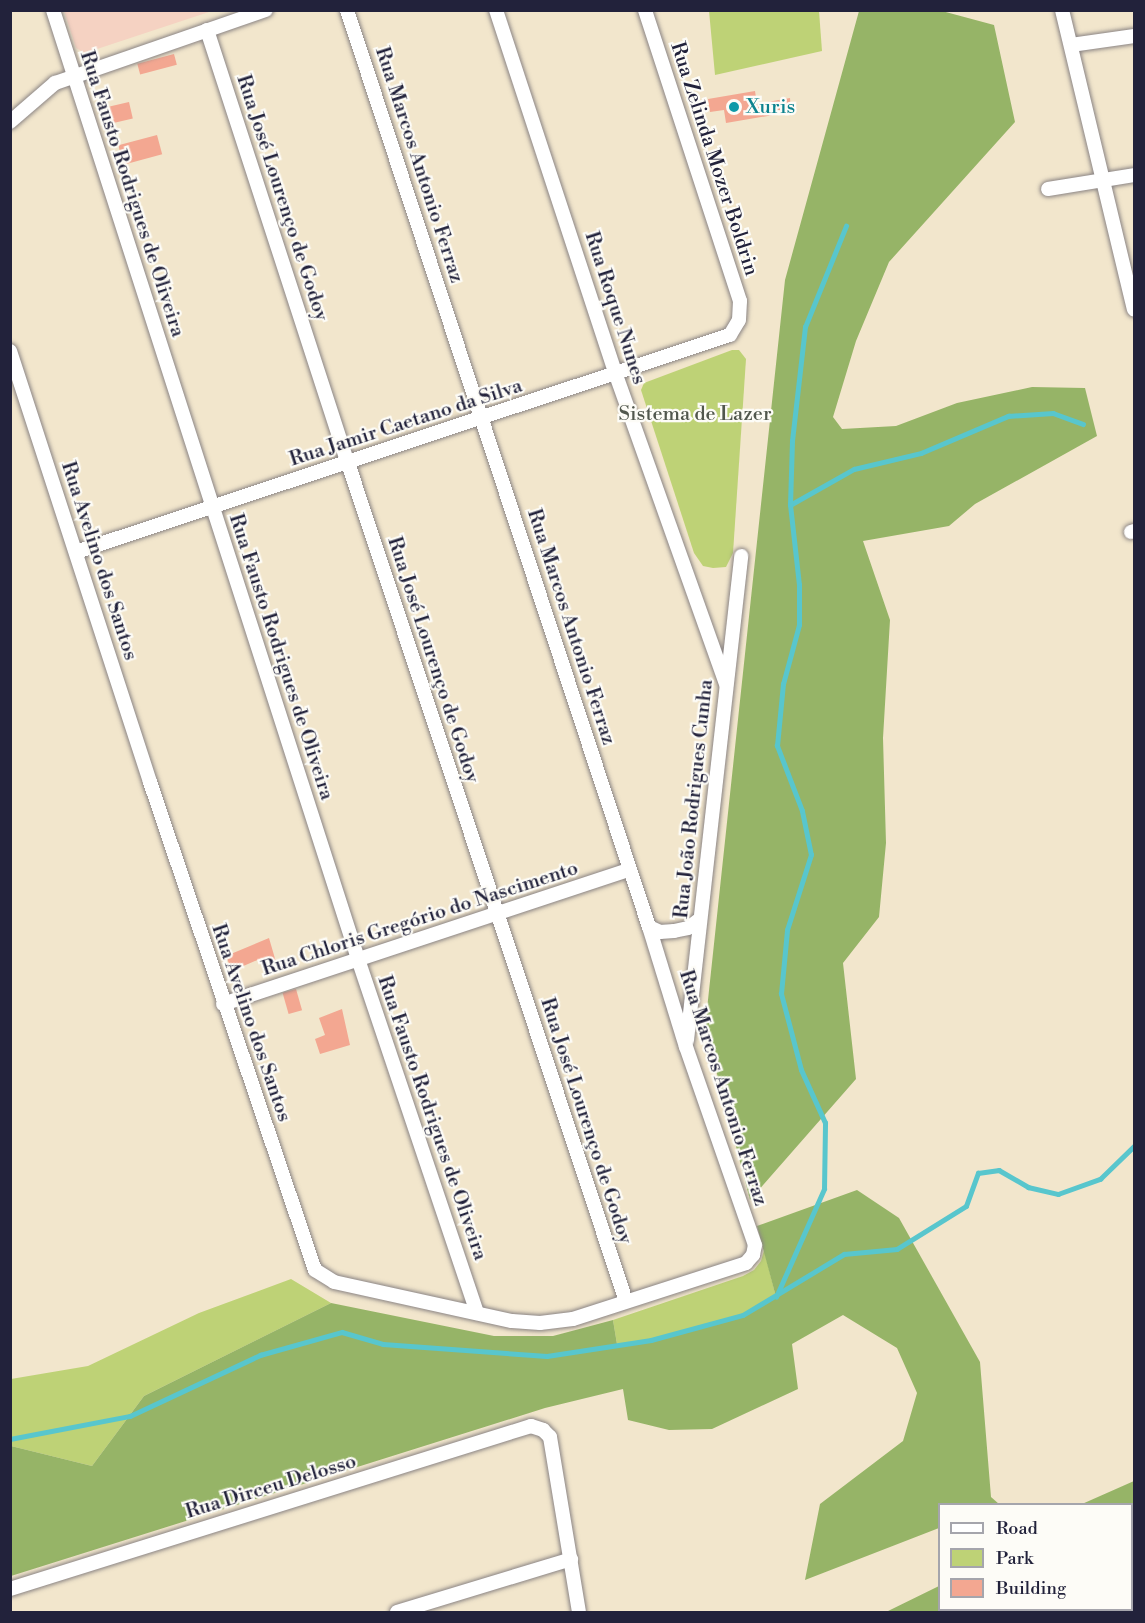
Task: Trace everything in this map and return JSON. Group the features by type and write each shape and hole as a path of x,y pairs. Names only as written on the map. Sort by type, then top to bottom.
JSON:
{"street":[{"name":"Rua Fausto Rodrigues de Oliveira","path":"53,10 358,959 477,1313"},
{"path":"10,122 55,83 266,10"},
{"name":"Rua Marcos Antonio Ferraz","path":"347,10 649,927 686,1047 755,1245 753,1255"},
{"name":"Rua Roque Nunes","path":"496,10 616,375 726,684"},
{"name":"Rua Zelinda Mozer Boldrin","path":"645,10 740,301 739,320"},
{"path":"1062,10 1134,302"},
{"name":"Rua José Lourenço de Godoy","path":"207,30 496,914 626,1301"},
{"path":"1071,45 1134,36"},
{"path":"1048,189 1134,175"},
{"name":"Rua Jamir Caetano da Silva","path":"76,552 730,336 739,320"},
{"name":"Rua Avelino dos Santos","path":"10,351 224,1004 315,1270 334,1282 512,1321 540,1323 573,1319 746,1263 753,1255"},
{"name":"Rua João Rodrigues Cunha","path":"686,1047 741,556"},
{"name":"Rua Chloris Gregório do Nascimento","path":"224,1004 629,870"},
{"path":"649,927 660,932 674,931 688,928 700,919"},
{"name":"Rua Dirceu Delosso","path":"10,1589 531,1426 543,1430 550,1437 571,1559"},
{"path":"397,1612 571,1559 579,1612"}],"shaded area":[{"path":"64,10 212,11 85,53 76,48"}],"green space":[{"path":"709,11 819,11 822,51 715,75"},
{"path":"859,11 942,11 994,25 1015,122 889,262 856,341 833,417 842,429 896,426 957,403 1032,387 1085,388 1097,436 975,504 949,526 863,541 890,620 883,738 886,843 879,917 843,963 856,1079 750,1200 705,1028 785,280"},
{"name":"Sistema de Lazer","path":"732,350 739,350 746,359 733,553 726,567 713,568 703,566 694,553 641,390 644,383"},
{"path":"857,1190 899,1218 980,1362 991,1497 998,1503 938,1503 938,1528 805,1580 820,1504 903,1441 917,1393 897,1348 843,1315 792,1344 798,1389 712,1429 669,1430 628,1420 623,1389 545,1408 11,1576 11,1446 92,1466 144,1396 331,1303 494,1336 553,1336 613,1320 617,1344 651,1340 743,1315 776,1297 757,1226"},
{"path":"764,1250 776,1297 743,1315 651,1340 617,1344 613,1320 743,1276 754,1270 761,1261"},
{"path":"291,1279 331,1303 144,1396 92,1466 11,1446 11,1379 88,1366 199,1313"},
{"path":"1134,1481 1134,1609 1133,1503 1084,1503"},
{"path":"938,1586 938,1611 1124,1611 1120,1612 886,1612"}],"building":[{"path":"174,54 177,65 140,74 137,64"},
{"name":"Xuris","path":"755,91 757,104 790,98 791,112 726,123 724,110 710,112 708,99"},
{"path":"129,102 133,119 112,123 109,107"},
{"path":"157,135 162,154 124,165 118,145"},
{"path":"269,938 276,962 264,965 262,958 232,971 226,956"},
{"path":"296,989 302,1010 289,1014 283,993"},
{"path":"342,1009 350,1045 320,1054 315,1039 325,1035 319,1018"}],"waterway":[{"path":"776,1297 824,1189 825,1123 801,1070 781,994 787,930 811,855 802,811 777,746 783,684 799,625 799,585 790,505 792,441 805,327 846,226"},
{"path":"790,505 854,469 921,453 1008,416 1053,413 1083,424"},
{"path":"10,1439 130,1416 260,1355 342,1332 383,1344 547,1356 651,1340 743,1315 844,1254 897,1249 966,1206 978,1173 999,1170 1028,1187 1058,1194 1100,1179 1134,1146"}],"place":[{"name":"Xuris","path":"734,107"}]}
